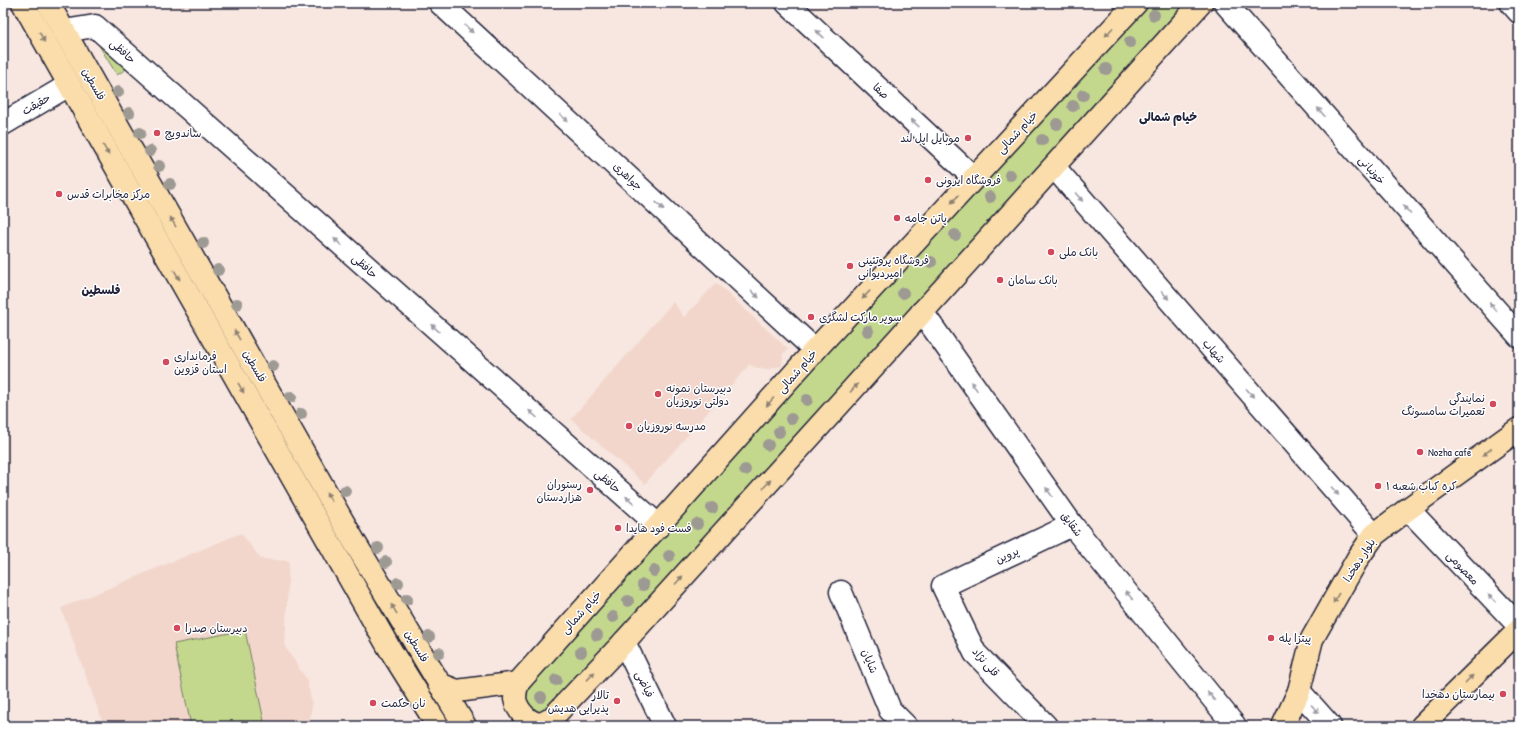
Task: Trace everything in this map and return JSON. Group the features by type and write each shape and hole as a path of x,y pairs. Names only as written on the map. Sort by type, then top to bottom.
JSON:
{"main road":[{"name":"فلسطین","path":"23,3 388,646 438,726"},
{"name":"فلسطین","path":"48,3 355,543 465,726"},
{"name":"خیام شمالی","path":"518,683 815,350 1136,3"},
{"path":"439,684 457,691 518,683 515,699 519,710 538,723 549,722 624,642 1201,3"},
{"name":"بلوار دهخدا","path":"1283,726 1299,691 1312,639 1358,558 1374,536 1408,508 1519,429"},
{"path":"1422,726 1519,630"}],"street":[{"name":"جواهری","path":"440,3 815,350"},
{"name":"صفا","path":"787,3 974,178"},
{"name":"خونبانی","path":"1225,3 1519,336"},
{"path":"1511,3 1519,12"},
{"name":"حافظی","path":"64,31 95,26 659,526"},
{"name":"حقیقت","path":"3,124 69,85"},
{"name":"شهاب","path":"1054,167 1374,536"},
{"name":"شقایق","path":"922,312 1072,525 1235,726"},
{"name":"معصومی","path":"1408,508 1519,626"},
{"name":"پروین","path":"943,586 1072,525"},
{"name":"قلی نژاد","path":"943,586 975,653 1046,726"},
{"name":"شایان","path":"841,592 890,710 906,726"},
{"name":"فیاضی","path":"624,642 665,726"},
{"path":"1299,691 1330,726"}],"shaded area":[{"name":"دبیرستان نمونه دولتی نوروزیان","path":"716,283 788,349 783,354 782,366 765,370 749,365 645,484 571,419 673,302 684,317"},
{"name":"دبیرستان صدرا","path":"241,533 261,559 289,561 285,647 307,680 312,705 309,726 104,726 61,608"}],"green space":[{"path":"1136,3 1201,3 543,723 515,699"},
{"path":"101,38 132,65 117,75 97,42"},
{"path":"245,630 265,726 191,726 174,644"}],"place":[{"name":"ساندویچ","path":"157,133"},
{"name":"موبایل اپل لند","path":"968,138"},
{"name":"فروشگاه ایرونی","path":"928,180"},
{"name":"مرکز مخابرات قدس","path":"59,194"},
{"name":"پاتن جامه","path":"897,218"},
{"name":"بانک ملی","path":"1051,252"},
{"name":"فروشگاه پروتئینی امیردیوانی","path":"850,266"},
{"name":"بانک سامان","path":"1000,280"},
{"name":"سوپر مارکت لشگری","path":"811,317"},
{"name":"فرمانداری استان قزوین","path":"166,362"},
{"name":"دبیرستان نمونه دولتی نوروزیان","path":"658,394"},
{"name":"نمایندگی تعمیرات سامسونگ","path":"1493,404"},
{"name":"مدرسه نوروزیان","path":"629,426"},
{"name":"Nozha cafe","path":"1420,452"},
{"name":"کره کباب شعبه ۱","path":"1378,486"},
{"name":"رستوران هزاردستان","path":"590,490"},
{"name":"فست فود هایدا","path":"618,528"},
{"name":"دبیرستان صدرا","path":"177,628"},
{"name":"پیتزا پله","path":"1271,638"},
{"name":"بیمارستان دهخدا","path":"1503,694"},
{"name":"تالار پذیرایی هدیش","path":"617,701"},
{"name":"نان حکمت","path":"373,703"}],"district":[{"name":"خیام شمالی","path":"1168,117"},
{"name":"فلسطین","path":"101,290"}]}
